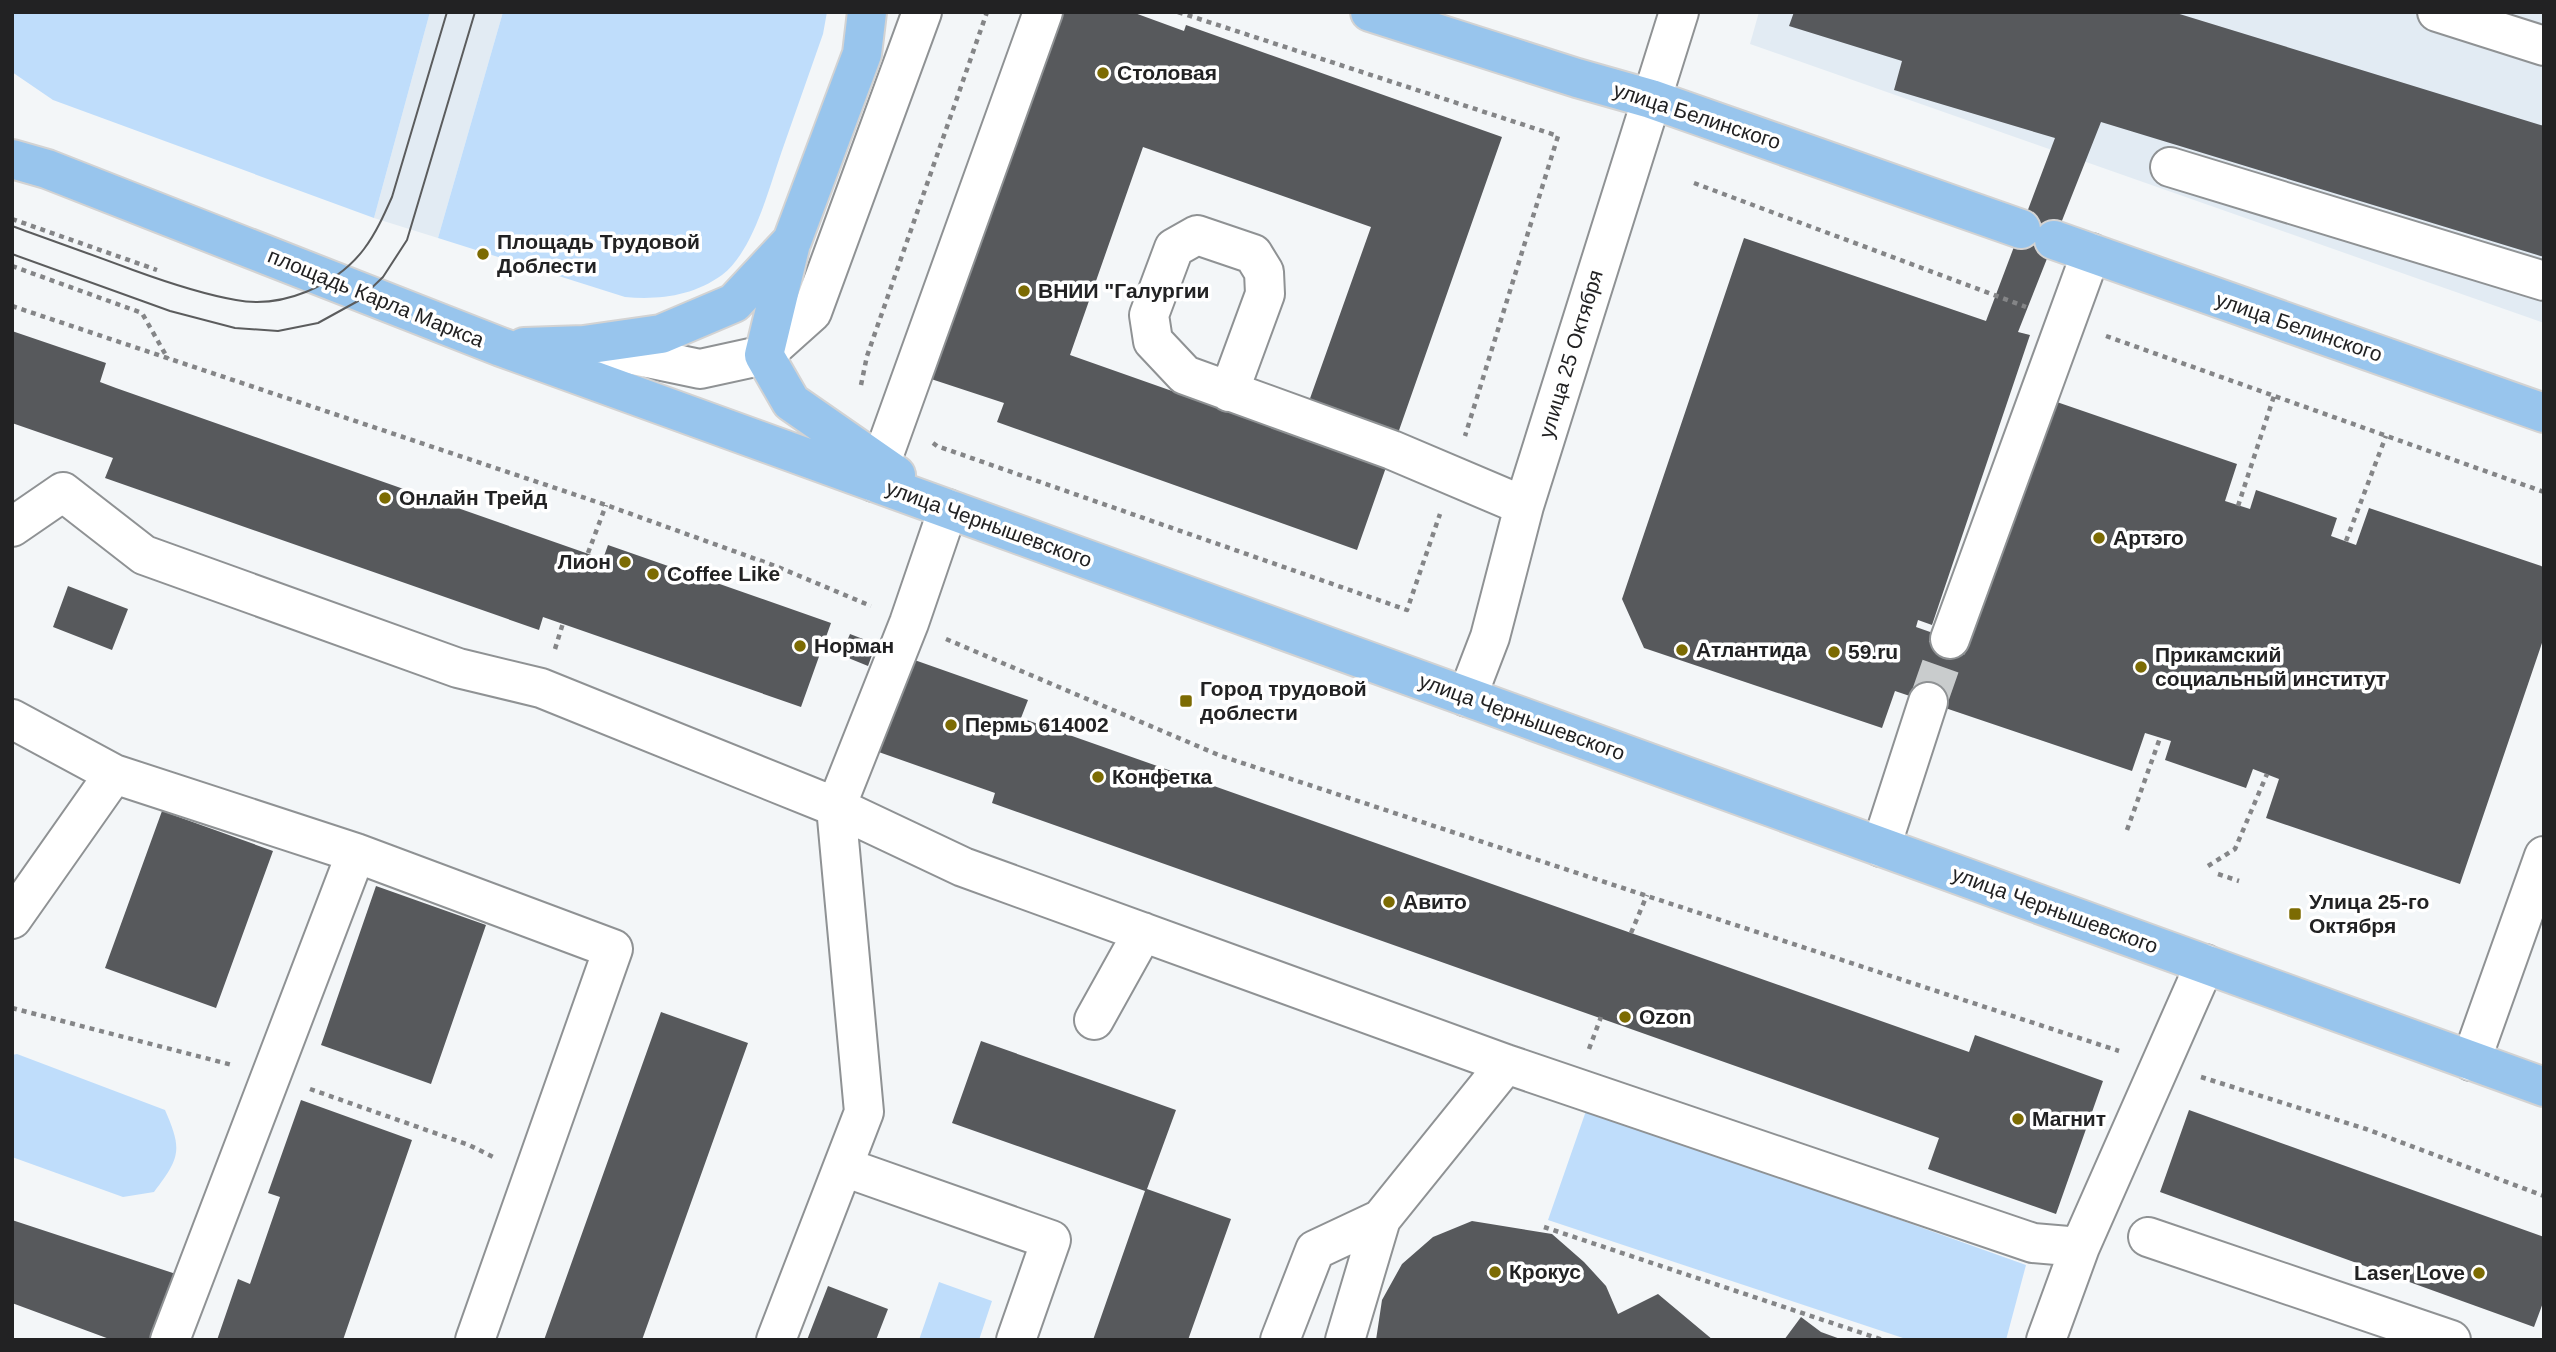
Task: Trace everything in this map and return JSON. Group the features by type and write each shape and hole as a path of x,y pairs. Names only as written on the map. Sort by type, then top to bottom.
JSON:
{"main road":[{"name":"площадь Карла Маркса","path":"12,129 29,164 501,347 584,345 661,334 734,303 792,241 862,54 867,12"},
{"name":"улица Белинского","path":"1370,12 1651,99 2544,413"},
{"path":"792,241 764,355 791,402 877,473"},
{"name":"улица Чернышевского","path":"501,347 877,473 948,509 2544,1087"}],"street":[{"path":"584,345 700,369 764,355 811,312 922,12"},
{"path":"877,473 1043,12"},
{"name":"улица 25 Октября","path":"1467,697 1490,638 1524,506 1679,12"},
{"path":"2437,12 2544,46"},
{"path":"2169,167 2544,281"},
{"path":"1950,639 2091,253"},
{"path":"1229,392 1392,450 1524,506"},
{"path":"12,527 63,492 144,555 458,668 541,688 836,807 963,867 1506,1064 2033,1243 2080,1247"},
{"path":"776,1340 864,1112 836,807 909,623 948,509"},
{"path":"1881,847 1928,702"},
{"path":"12,719 114,774 356,853 613,949 475,1340"},
{"path":"12,919 114,774"},
{"path":"170,1340 356,853"},
{"path":"2471,1061 2544,856"},
{"path":"1094,1020 1143,932"},
{"path":"2046,1340 2080,1247 2205,964"},
{"path":"1353,1339 1365,1275 1381,1219 1506,1064"},
{"path":"844,1167 1051,1240 1016,1340"},
{"path":"1280,1340 1315,1250 1381,1219"},
{"path":"2148,1237 2451,1340"}],"path":[{"path":"860,385 867,356 987,12"},
{"path":"1178,12 1558,136"},
{"path":"1694,183 2067,322 2544,492"},
{"path":"12,219 157,270"},
{"path":"12,266 142,313 168,359"},
{"path":"12,306 606,505 778,567 1221,756 2160,1065 2366,1129 2544,1196"},
{"path":"2238,506 2274,396"},
{"path":"2346,541 2386,436"},
{"path":"588,553 606,505"},
{"path":"2127,830 2160,738"},
{"path":"2208,866 2235,849 2267,775"},
{"path":"2218,874 2239,881"},
{"path":"1631,933 1647,895"},
{"path":"1544,1227 1883,1340"}],"shaded area":[{"path":"12,12 430,12 374,218 53,100 12,72"},
{"path":"430,12 503,12 438,238 374,218"},
{"path":"503,12 827,12 823,34 760,215 744,249 722,275 699,288 675,295 625,297 438,238"},
{"path":"1759,12 2544,12 2544,323 1750,44"},
{"path":"17,1054 165,1110 174,1134 176,1152 170,1170 154,1192 123,1197 12,1157 12,1055"},
{"path":"1587,1108 2026,1265 2006,1340 1909,1340 1548,1220"},
{"path":"939,1282 992,1301 979,1340 919,1340"}],"building":[{"name":"ВНИИ \"Галургии","path":"1054,12 1132,12 1184,31 1186,25 1502,137 1357,550 997,422 1004,403 925,377","holes":["1143,147 1371,227 1297,435 1070,355"]},
{"path":"1794,12 2173,12 2544,126 2544,257 2101,122 2018,332 2030,335 1932,625 1918,620 1916,627 1950,639 2051,400 2237,464 2225,501 2250,509 2256,490 2337,518 2331,536 2356,545 2369,508 2544,567 2544,637 2460,884 2266,818 2279,779 2253,769 2246,788 2165,760 2171,741 2145,733 2132,771 1895,691 1882,728 1644,648 1622,599 1744,238 1986,321 2055,138 1894,90 1902,61 1789,26"},
{"path":"12,331 106,363 100,382 116,388 603,559 608,545 831,623 801,707 543,617 539,630 105,478 113,458 12,423"},
{"path":"68,586 128,609 112,650 53,627"},
{"path":"850,634 876,644 868,666 841,655"},
{"path":"906,657 1028,700 1021,718 1969,1052 1975,1035 2103,1081 2056,1214 1928,1169 1939,1138 992,803 995,793 873,750"},
{"path":"162,811 273,851 216,1008 105,968"},
{"path":"376,886 486,925 431,1084 321,1045"},
{"path":"661,1012 748,1043 642,1340 544,1340"},
{"path":"981,1041 1176,1110 1147,1189 1231,1219 1188,1340 1093,1340 1145,1191 952,1123"},
{"path":"301,1100 412,1140 343,1340 217,1340 238,1279 250,1284 280,1197 268,1193"},
{"path":"2189,1110 2544,1237 2544,1300 2534,1327 2160,1192"},
{"path":"12,1220 179,1275 155,1340 112,1340 12,1303"},
{"name":"Крокус","path":"1472,1221 1552,1234 1606,1286 1618,1314 1658,1294 1713,1340 1376,1340 1382,1300 1402,1264 1433,1237"},
{"path":"828,1286 888,1309 876,1340 807,1340"},
{"path":"1801,1317 1821,1332 1843,1340 1784,1340"}],"tunnel":[{"path":"1928,702 1950,639"}],"tram line":[{"path":"12,226 171,283 236,300 253,302 289,298 323,284 339,274 364,249 392,197 447,12"},
{"path":"12,254 170,311 235,328 278,331 318,323 358,301 383,277 407,240 475,12"}],"place":[{"name":"Столовая","path":"1103,73"},
{"name":"Площадь Трудовой Доблести","path":"483,254"},
{"name":"ВНИИ \"Галургии","path":"1024,291"},
{"name":"Онлайн Трейд","path":"385,498"},
{"name":"Артэго","path":"2099,538"},
{"name":"Лион","path":"625,562"},
{"name":"Coffee Like","path":"653,574"},
{"name":"Норман","path":"800,646"},
{"name":"Атлантида","path":"1682,650"},
{"name":"59.ru","path":"1834,652"},
{"name":"Прикамский социальный институт","path":"2141,667"},
{"name":"Город трудовой доблести","path":"1186,701"},
{"name":"Пермь 614002","path":"951,725"},
{"name":"Конфетка","path":"1098,777"},
{"name":"Авито","path":"1389,902"},
{"name":"Улица 25-го Октября","path":"2295,914"},
{"name":"Ozon","path":"1625,1017"},
{"name":"Магнит","path":"2018,1119"},
{"name":"Крокус","path":"1495,1272"},
{"name":"Laser Love","path":"2479,1273"}]}
